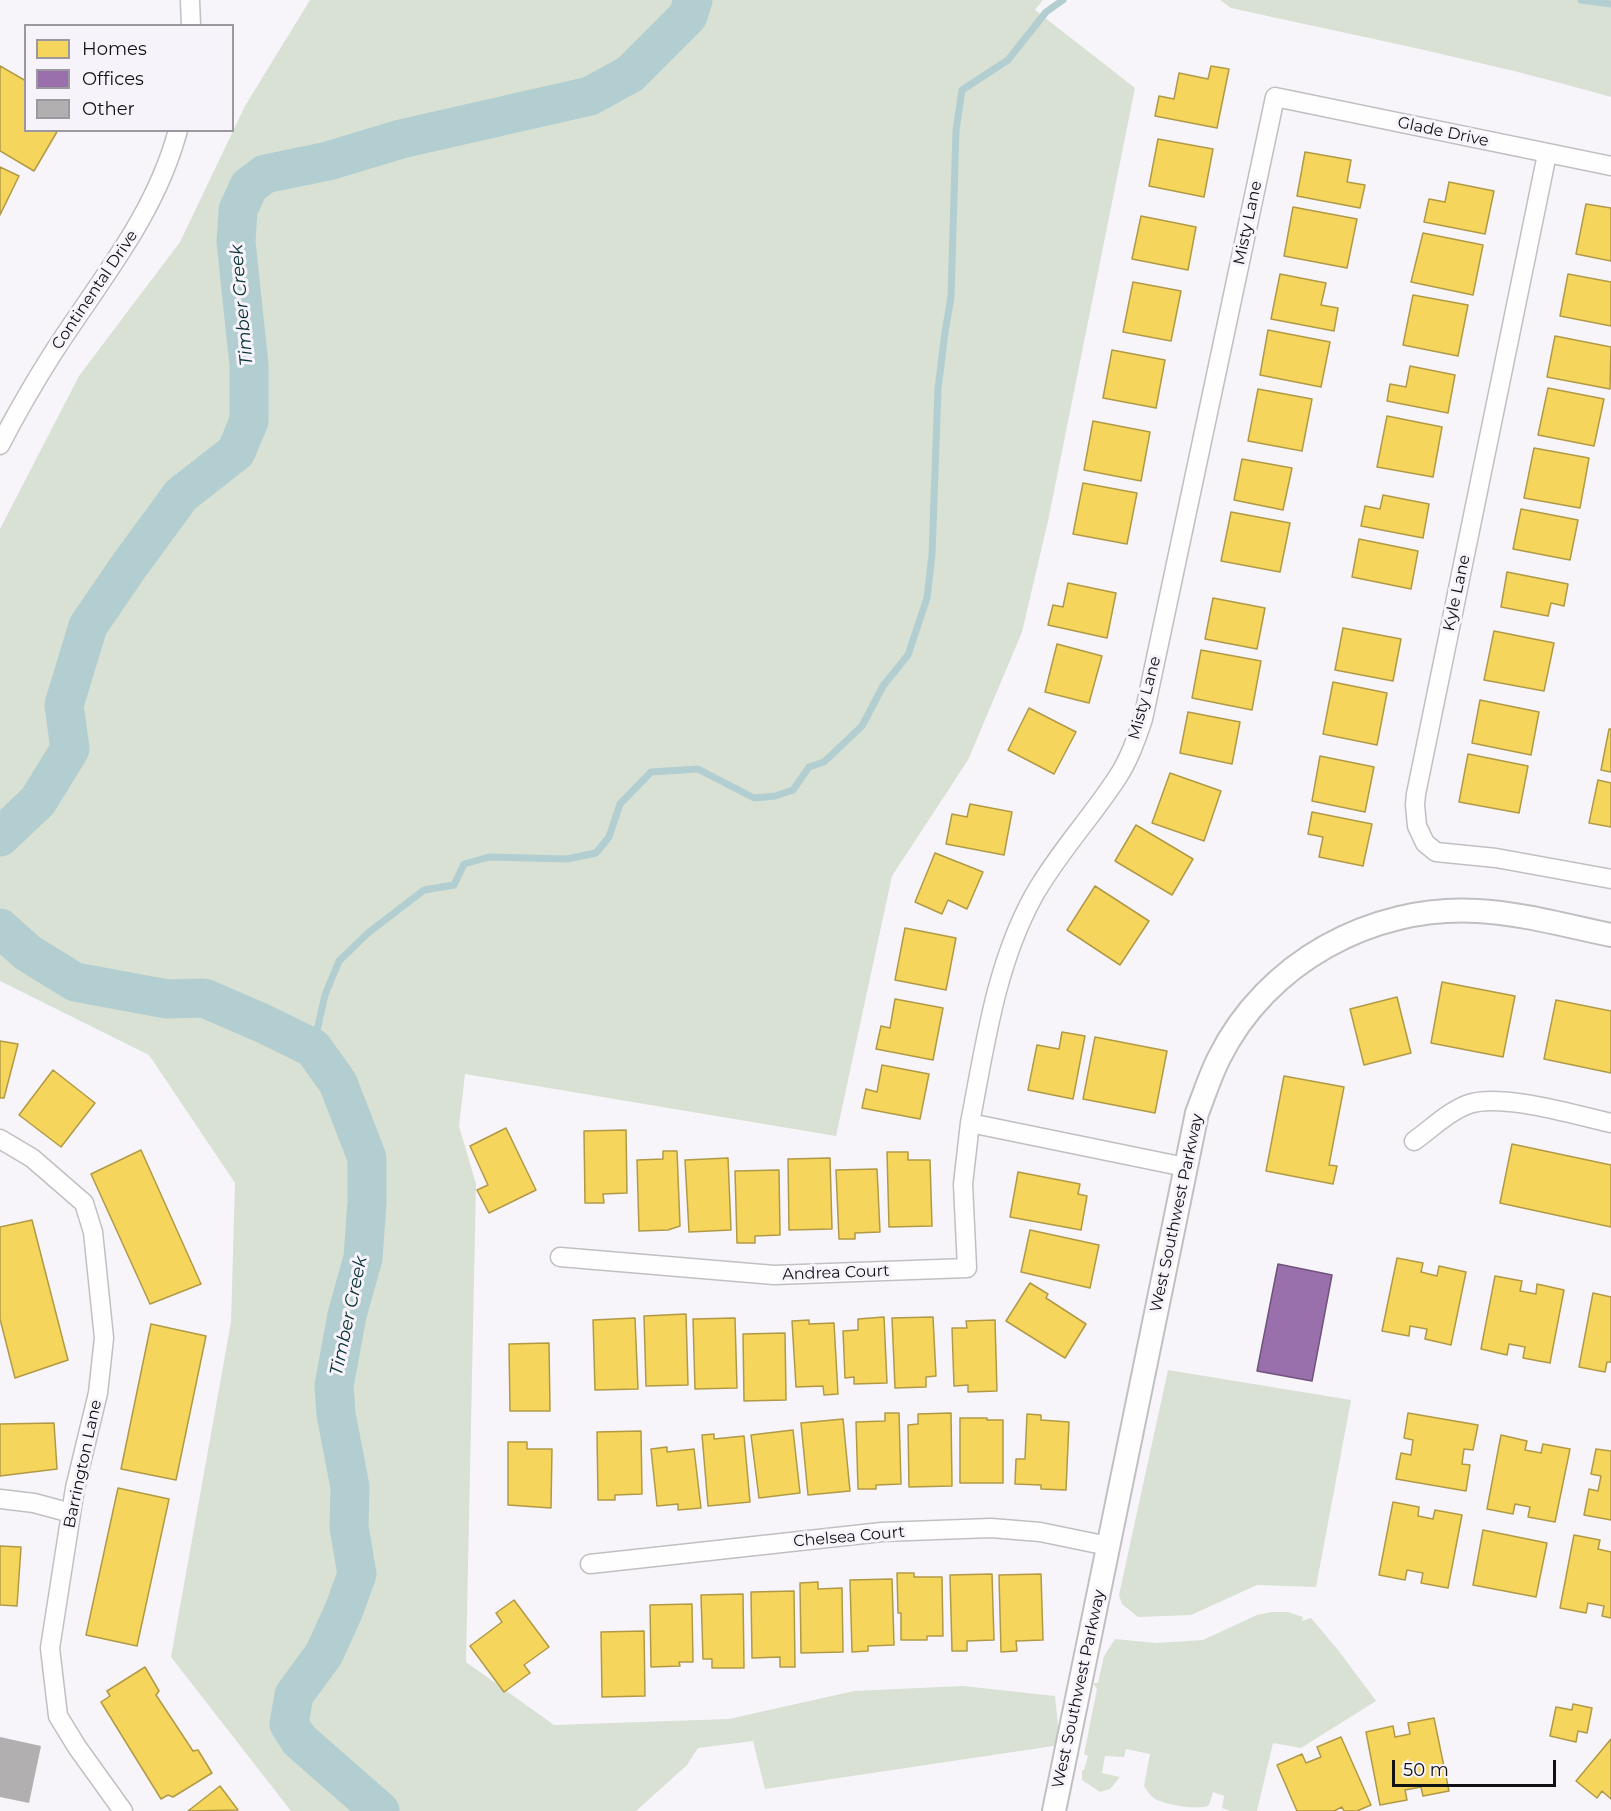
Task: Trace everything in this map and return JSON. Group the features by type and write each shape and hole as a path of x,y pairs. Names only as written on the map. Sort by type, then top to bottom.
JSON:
{"street":[{"path":"190,0 191,24"},
{"name":"Glade Drive","path":"1275,97 1611,166"},
{"name":"Misty Lane","path":"970,1123 997,986 1022,919 1048,871 1118,777 1136,740 1143,719 1275,97"},
{"name":"Continental Drive","path":"0,445 53,353 140,223 163,178 177,132"},
{"name":"Kyle Lane","path":"1547,154 1416,794 1415,817 1425,843 1436,852 1496,858 1611,879"},
{"name":"West Southwest Parkway","path":"1054,1811 1197,1113 1219,1057 1232,1035 1281,978 1321,949 1388,920 1410,915 1454,911 1497,913 1611,935"},
{"path":"1414,1141 1458,1109 1482,1101 1518,1103 1611,1123"},
{"path":"970,1123 1185,1167"},
{"name":"Andrea Court","path":"560,1257 774,1275 967,1268 963,1176 970,1123"},
{"name":"Barrington Lane","path":"0,1139 32,1158 84,1203 93,1232 104,1338 99,1393 75,1488 50,1648 58,1716 77,1747 123,1811"},
{"path":"0,1499 34,1503 71,1513"},
{"name":"Chelsea Court","path":"590,1564 882,1532 991,1528 1040,1532 1108,1546"}],"shaded area":[{"path":"310,0 1043,0 1035,10 1135,88 1048,521 1022,632 968,760 892,876 836,1136 465,1074 459,1126 476,1184 466,1662 554,1725 729,1719 854,1691 963,1686 1055,1696 1060,1745 765,1789 753,1741 698,1748 687,1765 636,1811 291,1811 171,1657 231,1322 235,1183 149,1055 0,981 0,529 79,376 180,242 245,106"},
{"path":"1220,0 1611,0 1611,97 1469,60 1231,8"},
{"path":"1168,1370 1351,1400 1316,1587 1257,1585 1191,1615 1138,1617 1122,1604 1119,1595"},
{"path":"1288,1612 1303,1617 1302,1621 1311,1618 1376,1701 1301,1748 1273,1743 1257,1811 1230,1811 1222,1808 1224,1796 1213,1792 1209,1805 1204,1807 1183,1807 1157,1800 1144,1786 1150,1754 1126,1749 1124,1757 1105,1756 1102,1773 1120,1777 1110,1789 1100,1792 1082,1780 1082,1770 1084,1770 1088,1756 1084,1754 1097,1689 1093,1683 1098,1683 1104,1656 1115,1639 1156,1643 1203,1640 1257,1615"}],"building: Homes":[{"path":"0,66 24,80 24,132 57,132 34,171 0,151"},
{"path":"1211,66 1229,69 1217,128 1155,116 1159,96 1174,99 1179,73 1208,79"},
{"path":"1158,139 1213,149 1204,197 1149,186"},
{"path":"1305,152 1351,160 1347,182 1365,185 1360,208 1297,196"},
{"path":"0,167 19,176 0,215"},
{"path":"1449,182 1494,191 1485,234 1424,222 1429,199 1445,202"},
{"path":"1586,204 1611,208 1611,261 1576,254"},
{"path":"1293,207 1357,219 1347,268 1284,256"},
{"path":"1141,216 1196,227 1188,270 1132,259"},
{"path":"1423,233 1483,245 1473,295 1411,282"},
{"path":"1280,274 1326,283 1321,305 1338,308 1334,331 1271,319"},
{"path":"1568,274 1611,282 1611,326 1560,316"},
{"path":"1133,282 1181,291 1171,341 1123,332"},
{"path":"1413,295 1468,305 1458,356 1403,345"},
{"path":"1268,330 1330,342 1321,387 1260,375"},
{"path":"1555,336 1611,347 1610,389 1547,377"},
{"path":"1112,350 1165,360 1156,408 1103,398"},
{"path":"1410,366 1455,375 1448,413 1387,401 1390,384 1406,387"},
{"path":"1548,388 1604,399 1594,446 1538,435"},
{"path":"1258,389 1312,399 1302,451 1248,441"},
{"path":"1387,416 1442,427 1433,477 1377,467"},
{"path":"1093,421 1150,432 1141,481 1084,470"},
{"path":"1534,448 1589,458 1580,508 1524,498"},
{"path":"1242,459 1292,468 1283,510 1234,500"},
{"path":"1083,483 1137,493 1127,544 1073,534"},
{"path":"1383,495 1429,504 1423,538 1361,526 1365,506 1380,509"},
{"path":"1521,509 1578,520 1570,560 1513,549"},
{"path":"1231,512 1290,523 1280,572 1221,561"},
{"path":"1359,539 1418,551 1411,589 1352,577"},
{"path":"1507,572 1568,584 1564,606 1551,603 1548,616 1501,607"},
{"path":"1068,583 1116,593 1107,638 1048,625 1053,605 1063,607"},
{"path":"1213,598 1265,608 1257,649 1205,639"},
{"path":"1343,628 1401,639 1393,681 1335,670"},
{"path":"1494,631 1554,643 1544,691 1484,680"},
{"path":"1057,644 1102,656 1089,703 1045,692"},
{"path":"1201,650 1261,661 1252,710 1192,698"},
{"path":"1333,682 1387,693 1377,745 1323,734"},
{"path":"1480,700 1539,712 1531,755 1472,743"},
{"path":"1029,708 1076,732 1054,774 1008,750"},
{"path":"1188,712 1240,722 1232,764 1180,753"},
{"path":"1609,729 1611,729 1611,772 1601,770"},
{"path":"1468,754 1528,766 1519,813 1459,802"},
{"path":"1320,756 1374,767 1365,812 1312,801"},
{"path":"1170,773 1221,791 1204,841 1152,823"},
{"path":"1598,780 1611,783 1611,827 1589,823"},
{"path":"970,804 1012,812 1004,855 946,844 952,814 967,817"},
{"path":"1312,812 1372,824 1363,866 1319,857 1323,837 1308,834"},
{"path":"1136,825 1193,859 1172,895 1115,861"},
{"path":"935,853 983,872 967,909 948,900 942,914 915,902"},
{"path":"1095,886 1149,921 1120,965 1067,930"},
{"path":"905,928 956,938 946,990 895,980"},
{"path":"1442,982 1515,996 1503,1057 1431,1043"},
{"path":"1397,997 1411,1053 1364,1065 1350,1009"},
{"path":"895,999 943,1008 933,1060 876,1049 881,1026 890,1028"},
{"path":"1556,1000 1611,1011 1611,1073 1544,1059"},
{"path":"1062,1032 1085,1036 1073,1099 1028,1090 1037,1045 1059,1049"},
{"path":"1095,1037 1167,1051 1155,1113 1083,1099"},
{"path":"0,1041 18,1044 4,1098 0,1098"},
{"path":"882,1065 929,1074 920,1119 862,1108 866,1089 877,1092"},
{"path":"53,1070 95,1103 61,1147 19,1115"},
{"path":"1284,1076 1344,1087 1329,1165 1337,1166 1333,1184 1266,1171"},
{"path":"506,1128 536,1190 489,1213 477,1190 488,1185 470,1146"},
{"path":"626,1130 627,1193 603,1194 604,1203 585,1203 584,1131"},
{"path":"1512,1144 1611,1165 1611,1227 1500,1203"},
{"path":"141,1150 201,1284 150,1304 91,1174"},
{"path":"663,1151 677,1151 680,1226 668,1230 639,1231 637,1160 663,1159"},
{"path":"887,1152 908,1152 908,1160 930,1160 932,1226 889,1227"},
{"path":"728,1158 731,1230 689,1232 685,1160"},
{"path":"830,1158 832,1229 789,1230 788,1159"},
{"path":"877,1169 880,1232 855,1233 855,1239 839,1239 836,1170"},
{"path":"779,1170 780,1235 755,1236 755,1243 737,1243 735,1171"},
{"path":"1018,1172 1080,1184 1078,1194 1087,1196 1081,1230 1010,1217"},
{"path":"32,1220 68,1360 15,1378 0,1319 0,1227"},
{"path":"1030,1230 1099,1245 1090,1288 1021,1272"},
{"path":"1397,1258 1423,1263 1421,1272 1437,1276 1439,1266 1466,1272 1451,1345 1425,1339 1427,1329 1410,1326 1409,1336 1382,1331"},
{"path":"1495,1276 1522,1281 1520,1291 1536,1294 1537,1284 1564,1290 1550,1363 1523,1358 1525,1347 1509,1344 1507,1355 1481,1349"},
{"path":"1030,1283 1048,1294 1046,1298 1086,1324 1065,1358 1006,1321"},
{"path":"1593,1293 1611,1297 1611,1362 1607,1362 1605,1372 1579,1367"},
{"path":"686,1314 688,1385 646,1386 644,1316"},
{"path":"884,1317 887,1383 854,1384 854,1377 845,1378 843,1331 858,1330 858,1319"},
{"path":"933,1317 936,1376 926,1377 926,1387 895,1388 892,1318"},
{"path":"635,1318 638,1389 595,1390 593,1320"},
{"path":"735,1318 737,1388 695,1389 693,1319"},
{"path":"809,1320 809,1324 834,1323 838,1394 824,1395 823,1386 796,1387 792,1321"},
{"path":"995,1320 997,1391 968,1392 968,1385 954,1386 952,1328 967,1328 966,1321"},
{"path":"151,1324 206,1336 176,1480 121,1469"},
{"path":"785,1333 786,1400 744,1401 743,1334"},
{"path":"549,1343 550,1411 510,1411 509,1344"},
{"path":"885,1413 899,1413 901,1484 876,1485 876,1489 858,1489 856,1422 885,1421"},
{"path":"951,1413 952,1486 909,1487 908,1425 918,1424 918,1414"},
{"path":"1408,1413 1478,1425 1473,1450 1464,1449 1462,1464 1470,1465 1466,1491 1396,1479 1401,1453 1411,1455 1413,1440 1404,1438"},
{"path":"1027,1414 1041,1415 1041,1420 1069,1422 1066,1490 1041,1489 1041,1485 1015,1484 1016,1459 1025,1459"},
{"path":"960,1418 1003,1420 1003,1483 960,1483"},
{"path":"843,1419 850,1491 808,1495 801,1423"},
{"path":"54,1423 57,1469 0,1476 0,1424"},
{"path":"793,1430 800,1493 759,1498 751,1435"},
{"path":"641,1431 642,1494 615,1495 615,1500 598,1500 597,1432"},
{"path":"714,1434 714,1439 744,1436 750,1502 708,1506 702,1435"},
{"path":"1501,1435 1527,1441 1525,1450 1541,1453 1543,1444 1570,1449 1555,1522 1528,1517 1530,1507 1515,1504 1513,1514 1487,1509"},
{"path":"508,1442 527,1442 527,1449 552,1449 551,1508 508,1505"},
{"path":"667,1447 667,1452 694,1449 701,1508 678,1510 678,1504 657,1506 651,1449"},
{"path":"1596,1449 1611,1451 1611,1520 1584,1515 1589,1489 1598,1491 1601,1476 1591,1474"},
{"path":"118,1488 169,1499 137,1646 86,1635"},
{"path":"1393,1502 1419,1507 1418,1516 1433,1519 1435,1510 1462,1515 1448,1588 1421,1583 1423,1573 1407,1570 1405,1580 1379,1575"},
{"path":"1483,1530 1547,1543 1536,1597 1473,1585"},
{"path":"1574,1535 1600,1540 1598,1549 1611,1552 1611,1618 1602,1616 1604,1606 1588,1603 1586,1613 1560,1608"},
{"path":"0,1546 21,1547 17,1606 0,1605"},
{"path":"897,1573 914,1573 914,1577 942,1577 943,1636 927,1636 927,1640 901,1640"},
{"path":"992,1574 994,1640 967,1641 967,1651 952,1651 950,1575"},
{"path":"1041,1574 1043,1640 1016,1641 1017,1651 1001,1652 999,1575"},
{"path":"892,1579 894,1645 868,1646 868,1651 852,1652 850,1580"},
{"path":"818,1582 818,1589 842,1588 843,1652 801,1653 800,1583"},
{"path":"794,1591 795,1667 780,1667 780,1657 752,1658 751,1592"},
{"path":"743,1594 744,1668 712,1668 712,1659 703,1659 701,1595"},
{"path":"514,1600 549,1647 524,1665 530,1673 504,1692 470,1646 502,1622 496,1613"},
{"path":"692,1604 693,1662 679,1662 680,1666 651,1667 650,1605"},
{"path":"644,1631 645,1696 602,1697 601,1632"},
{"path":"145,1667 159,1691 156,1695 193,1751 198,1750 212,1773 173,1797 168,1795 161,1799 101,1702 110,1696 107,1691"},
{"path":"1573,1704 1592,1708 1587,1733 1578,1731 1576,1742 1550,1736 1556,1707 1572,1710"},
{"path":"1434,1718 1449,1791 1423,1796 1421,1787 1405,1790 1407,1800 1380,1805 1366,1732 1393,1726 1395,1737 1410,1734 1408,1723"},
{"path":"1341,1737 1371,1805 1357,1811 1344,1811 1342,1807 1334,1811 1297,1811 1277,1765 1302,1754 1306,1763 1321,1757 1317,1747"},
{"path":"1611,1739 1611,1799 1602,1791 1597,1798 1576,1781"},
{"path":"220,1786 238,1810 188,1811"}],"building: Offices":[{"path":"1278,1264 1332,1275 1312,1381 1257,1371"}],"building: Other":[{"path":"0,1737 41,1746 29,1803 0,1797"}],"waterway":[{"name":"Timber Creek","path":"0,837 38,801 70,749 64,705 88,626 181,495 236,452 249,421 249,365 236,242 238,210 249,186 265,174 328,161 401,139 590,96 630,74 688,16 693,0"},
{"path":"313,1048 325,995 339,961 368,933 424,890 454,885 464,864 489,857 567,859 596,853 609,837 620,804 651,772 698,769 754,798 775,796 793,790 809,767 824,762 862,726 883,686 908,655 927,598 932,555 938,389 951,297 956,130 962,90 1008,60 1046,12 1063,0"},
{"path":"1581,0 1611,4"},
{"name":"Timber Creek","path":"0,928 28,953 75,982 167,999 204,998 262,1023 313,1048 338,1083 367,1158 363,1258 347,1315 334,1386 336,1414 350,1487 349,1527 357,1574 324,1654 294,1695 289,1724 299,1740 380,1811"}]}
